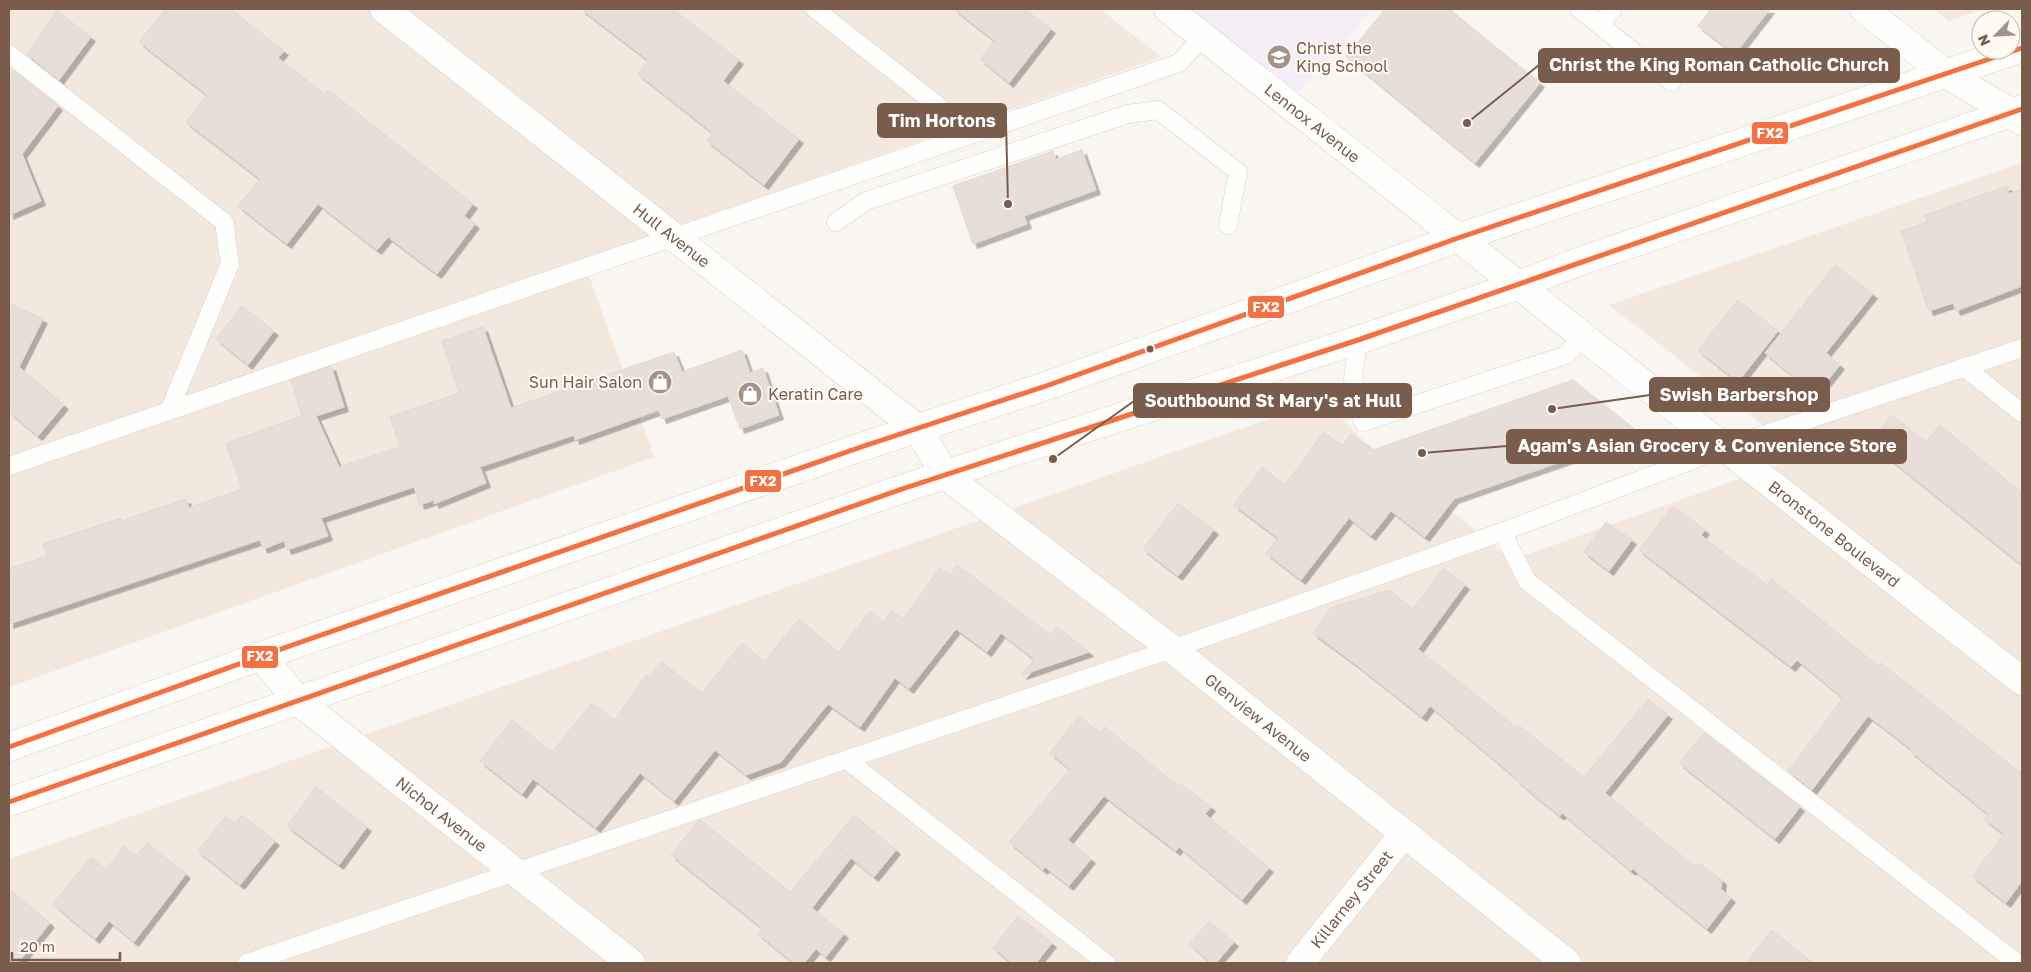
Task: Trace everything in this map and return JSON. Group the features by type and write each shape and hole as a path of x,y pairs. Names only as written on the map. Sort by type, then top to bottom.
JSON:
{"main road":[{"name":"Hull Avenue","path":"384,9 918,429 946,476"},
{"name":"Lennox Avenue","path":"1168,9 1458,238"},
{"path":"1864,9 1946,74 2019,115"},
{"path":"9,747 261,656 852,450 1083,373 1458,238 2022,48"},
{"path":"9,802 1012,452 1358,340 1519,285 1578,262 2019,115"},
{"name":"Bronstone Boulevard","path":"1458,238 2022,681"},
{"name":"Glenview Avenue","path":"946,476 1172,649 1403,835 1567,963"},
{"name":"Nichol Avenue","path":"261,656 299,702 631,963"},
{"name":"Killarney Street","path":"1300,963 1403,835"}],"lane":[{"path":"815,9 974,134"},
{"path":"1579,9 1672,82"},
{"path":"1600,25 1613,9"},
{"path":"9,466 1179,62 1203,37"},
{"path":"9,54 224,222 230,264 169,410"},
{"path":"836,222 866,201 1128,114 1158,110 1238,172 1228,225"},
{"path":"1358,340 1353,379 1363,422 1566,355 1584,336"},
{"path":"247,963 1172,649 1502,532 1724,448 2022,348"},
{"path":"1964,367 2022,412"},
{"path":"1502,532 1527,581 2017,963"},
{"path":"847,760 1106,963"}],"shaded area":[{"path":"9,9 1100,9 1161,57 583,259 654,457 9,687"},
{"name":"Christ the King School","path":"1168,9 1372,9 1288,104"},
{"path":"1934,9 1983,9 1971,10 1971,13 1949,21"},
{"path":"2022,163 2022,963 9,963 9,859 1323,400 1364,441 1512,560 1803,456 1609,305"}],"building":[{"path":"165,9 230,9 284,51 278,58 325,94 328,90 473,204 464,216 475,224 437,274 388,237 377,250 318,204 287,244 238,206 260,179 186,122 207,95 139,42"},
{"path":"581,9 673,9 739,60 723,81 799,139 764,185 707,141 713,133 638,74 648,60"},
{"path":"954,9 1025,9 1051,29 1009,83 980,59 995,41"},
{"path":"1385,9 1449,9 1540,83 1475,163 1346,57"},
{"path":"1711,9 1770,9 1735,54 1698,26"},
{"path":"57,11 91,37 59,80 27,54"},
{"path":"14,71 58,106 22,154 41,201 9,215 9,78"},
{"path":"1082,150 1096,190 1024,216 1027,224 973,244 953,186 1053,151 1056,159"},
{"path":"2007,186 2009,194 2022,189 2022,286 1956,311 1953,303 1929,311 1901,231 1927,222 1925,215"},
{"path":"1835,265 1873,294 1826,353 1840,365 1816,395 1765,353"},
{"path":"1738,300 1778,331 1738,382 1698,350"},
{"path":"9,303 43,319 19,367 64,405 38,436 9,412"},
{"path":"242,306 274,331 248,365 216,339"},
{"path":"483,327 511,408 674,352 682,372 742,350 750,373 763,368 779,415 740,429 728,396 662,419 659,410 575,440 574,435 480,467 486,483 434,504 434,500 420,505 414,487 321,518 328,536 287,550 284,541 263,549 260,540 9,624 9,569 47,556 43,544 186,499 189,508 242,489 226,443 302,416 291,380 331,366 344,407 316,416 339,467 400,447 390,417 459,393 442,341"},
{"path":"1573,380 1641,434 1454,499 1425,537 1391,511 1371,536 1349,518 1301,580 1266,553 1278,538 1234,505 1262,467 1285,485 1324,432 1342,446 1351,434 1373,450"},
{"path":"1892,415 1926,442 1940,425 2022,493 2022,565 1870,443"},
{"path":"1178,503 1214,530 1178,576 1143,549"},
{"path":"1673,506 1705,530 1701,535 1743,568 1767,585 1771,579 1878,666 1881,663 2022,774 2022,881 2006,903 1972,876 2004,834 1984,819 1988,814 1910,751 1911,749 1868,716 1812,790 1788,771 1843,698 1797,660 1791,667 1639,550"},
{"path":"1606,522 1632,540 1609,571 1584,552"},
{"path":"957,565 1051,635 1057,627 1089,652 1022,675 1034,659 1001,633 987,652 956,629 909,689 895,678 860,727 828,704 781,762 746,775 715,750 674,801 640,773 596,828 533,779 522,794 480,761 512,720 552,752 592,703 614,720 646,675 650,678 661,662 702,693 742,643 764,662 799,619 838,652 870,611 884,622 892,611 903,619 940,568 950,575"},
{"path":"1443,568 1465,585 1418,649 1516,727 1518,725 1584,777 1648,699 1668,715 1605,793 1694,866 1700,864 1722,880 1721,889 1731,898 1707,929 1633,869 1631,871 1562,813 1560,816 1430,706 1422,717 1313,633 1331,608 1389,590 1413,609"},
{"path":"1079,716 1100,733 1105,727 1179,787 1181,784 1211,807 1205,814 1269,868 1242,900 1179,847 1176,851 1104,796 1068,840 1091,859 1069,886 1045,867 1043,870 1009,842 1070,769 1050,753"},
{"path":"1704,733 1800,807 1775,839 1679,763"},
{"path":"316,787 367,827 339,865 287,826"},
{"path":"242,815 275,841 240,885 198,851 226,816 235,823"},
{"path":"854,815 896,850 874,877 832,842"},
{"path":"700,820 790,892 832,842 851,858 812,908 844,934 826,957 816,949 804,963 794,963 758,934 762,928 671,855"},
{"path":"147,843 186,874 134,942 109,921 95,939 53,904 91,857 106,870 124,846 136,856"},
{"path":"9,889 50,923 18,963 9,963"},
{"path":"1018,916 1052,943 1036,963 1012,963 993,948"},
{"path":"1209,921 1234,942 1216,963 1211,963 1189,944"},
{"path":"1772,930 1813,963 1746,963"}],"transit line":[{"name":"FX2","path":"9,747 261,656 861,447 1046,386 1458,238 2022,48"},
{"name":"FX2","path":"9,802 902,489 1358,340 2022,109"}],"place":[{"name":"Christ the King School","path":"1279,57"},
{"name":"Christ the King Roman Catholic Church","path":"1467,123"},
{"name":"Tim Hortons","path":"1008,204"},
{"name":"Sun Hair Salon","path":"660,382"},
{"name":"Keratin Care","path":"750,394"},
{"name":"Swish Barbershop","path":"1552,409"},
{"name":"Agam's Asian Grocery & Convenience Store","path":"1422,453"},
{"name":"Southbound St Mary's at Hull","path":"1053,459"}]}
